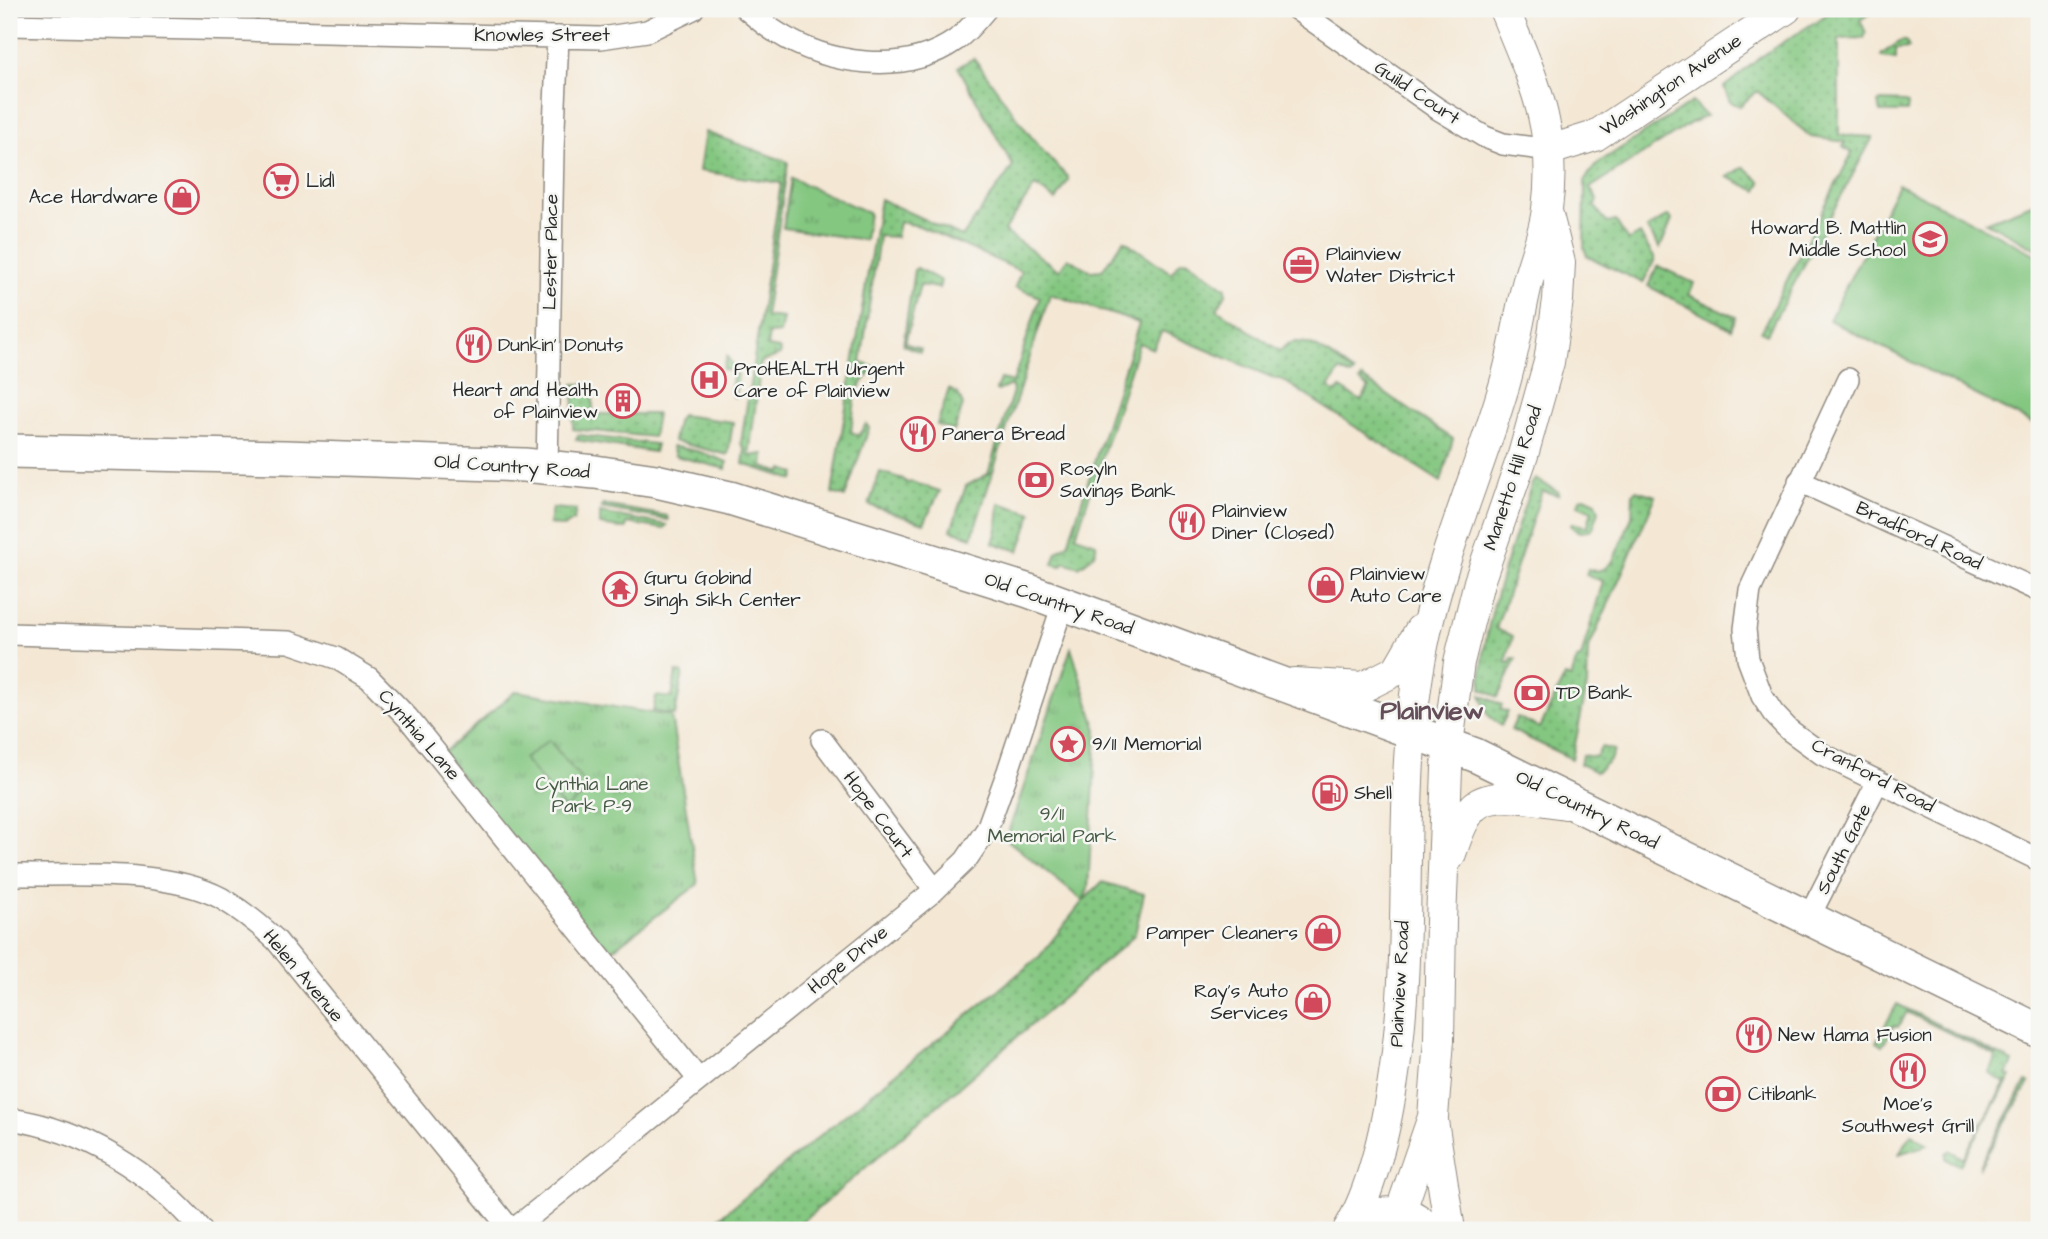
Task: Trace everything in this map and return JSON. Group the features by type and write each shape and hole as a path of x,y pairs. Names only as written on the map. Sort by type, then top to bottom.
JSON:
{"main road":[{"name":"Manetto Hill Road","path":"1411,730 1423,646 1450,551 1503,391 1547,211 1550,150 1541,101 1504,9"},
{"name":"Washington Avenue","path":"1550,150 1595,136 1786,9"},
{"name":"Manetto Hill Road","path":"1448,744 1459,663 1479,582 1523,455 1549,362 1558,300 1559,263 1547,211"},
{"path":"1486,443 1523,455"},
{"name":"Old Country Road","path":"9,451 298,457 547,468 656,481 730,498 1062,604 1448,744 2039,1031"},
{"path":"1273,681 1363,687 1397,670 1434,605"},
{"name":"Plainview Road","path":"1351,1226 1371,1174 1389,1109 1399,1037 1411,730"},
{"name":"Plainview Road","path":"1399,1224 1433,1117 1439,1040 1448,744"},
{"path":"1443,877 1457,838 1476,805 1497,797 1579,806"},
{"path":"1399,1037 1439,1040"},
{"path":"1389,1109 1399,1224"},
{"path":"1433,1117 1450,1230"},
{"path":"1351,1226 1375,1213 1399,1224 1424,1224 1429,1230"}],"street":[{"name":"Knowles Street","path":"9,25 136,18 601,38 647,31 693,9"},
{"path":"746,9 776,33 825,55 867,62 906,60 933,52 970,29 986,9"},
{"name":"Guild Court","path":"1296,9 1438,109 1485,136 1503,144 1550,150"},
{"name":"Lester Place","path":"547,468 552,163 558,37"},
{"name":"Cranford Road","path":"1848,379 1750,590 1745,629 1748,659 1762,696 1789,730 1822,754 2039,860"},
{"name":"Bradford Road","path":"1799,481 2039,592"},
{"name":"Hope Drive","path":"512,1230 935,890 966,860 987,829 1062,604"},
{"name":"Cynthia Lane","path":"9,634 289,642 336,658 369,678 408,718 699,1080"},
{"name":"Hope Court","path":"822,740 935,890"},
{"name":"South Gate","path":"1809,917 1878,781"},
{"name":"Helen Avenue","path":"9,875 144,878 175,882 218,897 252,918 276,940 512,1230"},
{"path":"9,1119 41,1125 69,1135 127,1164 154,1182 201,1230"}],"green space":[{"path":"1835,9 1878,9 1860,20 1866,33 1864,38 1839,39 1839,135 1873,137 1767,334 1761,331 1852,153 1843,147 1845,142 1811,137 1757,91 1740,106 1730,102 1724,87 1762,56"},
{"path":"1901,41 1906,41 1909,48 1896,49 1896,59 1881,57 1882,54"},
{"path":"974,58 1030,135 1068,177 1056,200 1035,186 1004,231 1059,270 1068,258 1091,271 1102,270 1124,240 1171,273 1181,261 1187,260 1226,288 1226,294 1217,309 1280,351 1288,344 1307,344 1328,354 1354,373 1351,376 1340,370 1329,388 1336,393 1341,388 1361,401 1369,388 1360,381 1362,378 1453,439 1441,482 1281,379 1162,331 1153,349 1139,343 1076,536 1096,543 1095,551 1079,567 1064,562 1062,566 1053,564 1057,552 1068,544 1139,323 1050,294 972,537 951,530 966,486 988,474 1013,391 1011,385 996,390 1000,379 1013,382 1040,297 1015,287 1021,271 919,226 899,222 896,237 879,236 861,363 875,367 856,391 851,432 859,435 866,424 869,428 845,497 832,493 880,199 962,237 1013,166 958,67"},
{"path":"1692,102 1706,116 1590,188 1598,201 1595,206 1607,223 1616,221 1628,241 1640,234 1655,259 1643,283 1587,256 1584,248 1585,181 1601,161"},
{"path":"1905,102 1908,104 1907,112 1880,112 1878,103"},
{"path":"705,132 788,162 765,316 783,318 780,333 769,334 767,347 779,349 781,352 780,355 761,362 749,456 764,454 763,467 782,473 783,469 796,473 794,480 743,464 745,450 741,443 781,183 699,171"},
{"path":"1744,167 1761,182 1757,191 1727,177"},
{"path":"791,178 869,213 865,240 783,228"},
{"path":"1898,184 2039,256 2039,427 1829,320"},
{"path":"2039,201 2039,250 1986,222"},
{"path":"1667,216 1672,220 1660,248 1647,229"},
{"path":"1658,266 1694,283 1689,295 1736,317 1731,329 1648,286"},
{"path":"917,268 941,281 939,288 920,285 905,343 921,349 920,352 903,345 914,270"},
{"path":"727,356 738,375 735,397 734,391 731,390 734,371 723,369"},
{"path":"574,384 593,385 593,414 657,414 653,437 573,429"},
{"path":"949,389 958,394 963,405 954,431 937,425"},
{"path":"681,415 733,422 728,455 673,441"},
{"path":"578,435 656,444 654,452 576,440"},
{"path":"672,447 694,450 727,462 726,469 675,456"},
{"path":"880,472 903,479 907,483 912,482 940,491 924,523 869,505"},
{"path":"1535,479 1559,492 1558,495 1542,491 1496,629 1513,636 1506,662 1510,663 1512,658 1516,659 1498,697 1481,689 1486,637 1507,560"},
{"path":"1636,490 1656,496 1588,650 1587,686 1572,759 1511,730 1517,717 1540,728 1565,676 1571,678 1577,659 1581,658 1603,581 1586,575 1588,569 1604,569 1613,561 1632,517 1633,493"},
{"path":"1585,497 1596,502 1599,511 1593,528 1581,532 1571,525 1573,523 1587,527 1592,511 1578,505 1580,499"},
{"path":"999,503 1032,513 1019,551 993,543"},
{"path":"603,505 667,516 668,520 601,508"},
{"path":"552,508 576,510 574,520 564,527 549,524"},
{"path":"600,513 667,525 664,529 627,523 626,529 600,525"},
{"name":"9/11 Memorial Park","path":"1071,648 1097,730 1088,889 1083,901 1006,839"},
{"path":"676,672 683,673 675,715 653,711 656,696 672,698"},
{"name":"Cynthia Lane Park P-9","path":"516,691 671,716 698,884 605,955 443,753"},
{"path":"1481,695 1502,705 1500,709 1508,712 1501,726 1488,715"},
{"path":"549,740 589,789 565,809 524,759"},
{"path":"1601,747 1614,750 1610,760 1596,772 1580,764 1582,755 1596,757"},
{"path":"1102,882 1144,894 1135,934 1124,945 793,1230 704,1230 1039,957 1083,901"},
{"path":"1897,1004 2013,1062 2007,1075 2011,1077 1960,1165 1946,1159 1946,1153 1950,1151 1963,1158 2005,1083 1989,1073 1996,1056 1907,1012 1898,1027 1894,1026 1882,1046 1876,1042"},
{"path":"2026,1082 2029,1083 1980,1166 1980,1164"},
{"path":"1912,1134 1928,1145 1899,1154"}],"place":[{"name":"Lidl","path":"281,181"},
{"name":"Ace Hardware","path":"182,197"},
{"name":"Howard B. Mattlin Middle School","path":"1930,239"},
{"name":"Plainview Water District","path":"1301,265"},
{"name":"Dunkin' Donuts","path":"474,345"},
{"name":"ProHEALTH Urgent Care of Plainview","path":"709,380"},
{"name":"Heart and Health of Plainview","path":"623,401"},
{"name":"Panera Bread","path":"918,434"},
{"name":"Rosyln Savings Bank","path":"1036,480"},
{"name":"Plainview Diner (Closed)","path":"1187,522"},
{"name":"Plainview Auto Care","path":"1326,585"},
{"name":"Guru Gobind Singh Sikh Center","path":"620,589"},
{"name":"TD Bank","path":"1532,693"},
{"name":"9/11 Memorial","path":"1068,744"},
{"name":"Shell","path":"1330,793"},
{"name":"Pamper Cleaners","path":"1323,933"},
{"name":"Ray's Auto Services","path":"1313,1002"},
{"name":"New Hama Fusion","path":"1754,1035"},
{"name":"Moe's Southwest Grill","path":"1908,1071"},
{"name":"Citibank","path":"1723,1094"}],"district":[{"name":"Plainview","path":"1432,711"}]}
